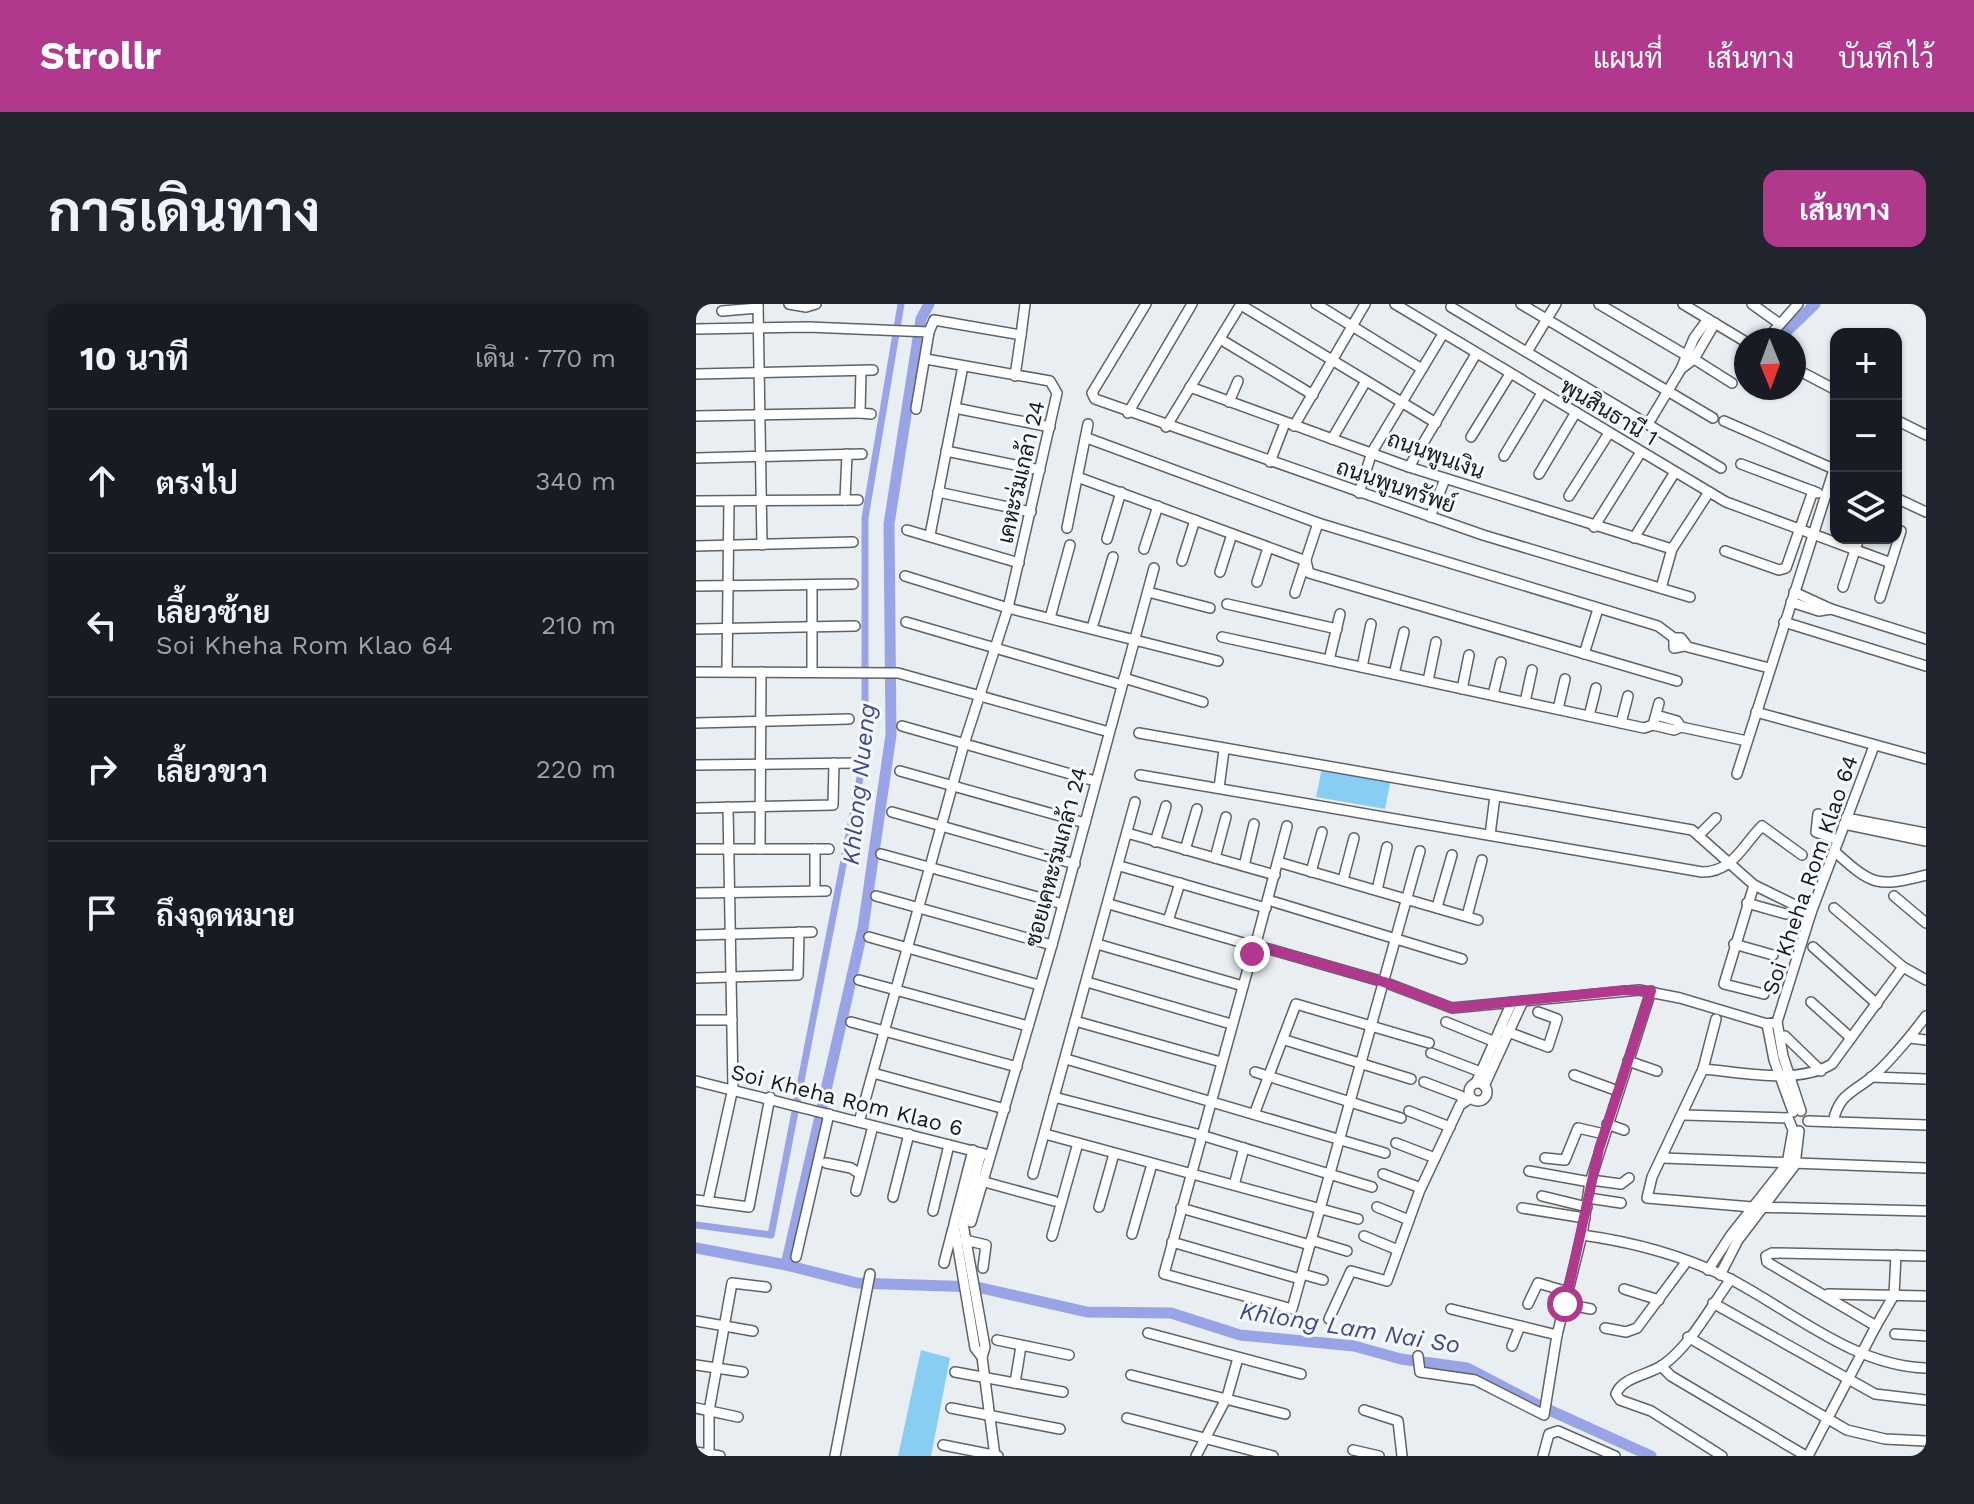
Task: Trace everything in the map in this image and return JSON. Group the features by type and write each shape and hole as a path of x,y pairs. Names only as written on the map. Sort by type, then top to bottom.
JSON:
{"street":[{"path":"789,304 806,307 816,304"},
{"path":"1015,376 1025,304"},
{"name":"ถนนพูนทรัพย์","path":"1146,304 1093,396 1166,427 1430,517 1690,597"},
{"path":"1128,413 1192,304"},
{"path":"1166,427 1241,304 1436,423"},
{"path":"1316,304 1422,369"},
{"path":"1270,462 1289,425 1313,395 1365,304"},
{"name":"พูนสินธานี 1","path":"1395,304 1709,492 1812,536 1891,563"},
{"path":"1521,304 1719,420 1830,465"},
{"path":"1527,352 1556,304"},
{"path":"1599,304 1691,353 1732,383"},
{"path":"1683,304 1734,335"},
{"path":"1752,304 1780,324"},
{"path":"1776,328 1798,304"},
{"path":"1451,307 1721,468"},
{"path":"722,311 757,308 762,545"},
{"path":"916,409 932,321 937,319 1021,335"},
{"path":"1648,424 1712,321"},
{"path":"696,329 928,332"},
{"path":"1359,493 1372,452 1443,334"},
{"path":"1220,339 1313,395"},
{"path":"1409,467 1476,354"},
{"name":"เคหะร่มเกล้า 24","path":"859,1122 964,744 1008,608 1057,393 1054,383 926,359"},
{"path":"930,535 963,366"},
{"path":"696,374 873,370"},
{"path":"696,416 865,413 861,371"},
{"path":"1471,437 1510,374"},
{"path":"1806,374 1830,387"},
{"path":"1229,402 1238,381"},
{"path":"1332,439 1366,381"},
{"name":"ถนนพูนเงิน","path":"1190,387 1409,467 1672,549"},
{"path":"1504,456 1542,393"},
{"path":"955,408 1050,427"},
{"path":"1539,474 1576,412"},
{"path":"1902,423 1926,435"},
{"path":"1067,528 1080,478 1088,424"},
{"path":"1569,496 1609,433"},
{"path":"1087,438 1318,523 1664,628 1674,638 1681,638 1684,646 1770,666"},
{"path":"946,451 1040,470"},
{"path":"1594,527 1641,452"},
{"path":"845,500 847,454"},
{"path":"696,458 862,454"},
{"path":"1741,464 1825,496"},
{"path":"1634,538 1675,472"},
{"path":"1737,774 1833,472"},
{"path":"1080,478 1306,561"},
{"path":"1430,517 1445,479"},
{"path":"1725,551 1782,569 1788,565 1813,491"},
{"path":"938,492 1031,512"},
{"path":"1107,539 1121,492"},
{"path":"1661,588 1672,549 1709,492"},
{"path":"696,501 858,500"},
{"path":"727,671 729,501"},
{"path":"1902,501 1926,512"},
{"path":"1144,549 1158,506"},
{"path":"1182,561 1195,520"},
{"path":"1295,593 1318,523"},
{"path":"907,530 1019,563"},
{"path":"1220,572 1232,534"},
{"path":"696,546 853,542"},
{"path":"1843,587 1857,544"},
{"path":"1880,598 1897,544"},
{"path":"1050,618 1070,545"},
{"path":"1257,582 1268,548"},
{"path":"1092,628 1113,557"},
{"path":"1306,561 1309,573 1677,681"},
{"name":"ซอยเคหะร่มเกล้า 24","path":"981,1152 1005,1109 1075,864 1154,568"},
{"path":"905,576 1008,608 1218,661"},
{"path":"696,586 853,584"},
{"path":"812,585 812,672"},
{"path":"1148,592 1210,608"},
{"path":"1792,597 1926,639"},
{"path":"1227,604 1337,629"},
{"path":"1584,654 1598,609"},
{"path":"1329,660 1340,614"},
{"path":"906,622 993,649 1203,702"},
{"path":"1784,622 1926,666"},
{"path":"1362,667 1371,624"},
{"path":"696,629 855,626"},
{"path":"1394,674 1404,632"},
{"path":"1222,637 1644,728 1655,720 1677,721 1681,727 1747,741"},
{"path":"1428,681 1436,642"},
{"path":"1462,689 1469,655"},
{"path":"1493,695 1501,662"},
{"path":"1525,702 1532,670"},
{"path":"696,672 898,673 1109,732"},
{"path":"760,849 761,672"},
{"path":"1558,709 1565,679"},
{"path":"1589,716 1596,688"},
{"path":"1621,723 1628,696"},
{"path":"1655,720 1659,703"},
{"name":"Soi Kheha Rom Klao 64","path":"1384,982 1452,1006 1625,990 1651,991 1772,1023 1874,746 1756,712"},
{"path":"696,723 849,719"},
{"path":"902,726 1095,781"},
{"path":"1139,733 1700,834 1730,866 1754,885 1811,913"},
{"path":"1874,746 1926,759"},
{"path":"1219,788 1224,750"},
{"path":"696,808 833,805 834,763"},
{"path":"696,765 855,763"},
{"path":"900,771 1085,823"},
{"path":"1140,775 1702,872 1718,872 1730,866 1762,826 1802,855"},
{"path":"1490,835 1495,796"},
{"path":"1033,1174 1120,866 1135,802"},
{"path":"1155,842 1166,806"},
{"path":"708,1201 733,1088 728,807"},
{"path":"1185,850 1197,809"},
{"path":"892,812 1075,864"},
{"path":"1818,814 1816,832 1838,840"},
{"path":"1215,858 1226,817"},
{"path":"1700,834 1716,818"},
{"path":"1845,821 1926,841"},
{"path":"1244,866 1254,824"},
{"path":"1287,826 1260,943 1252,954 1231,1024 1165,1275 1290,1309 1409,899 1420,851"},
{"path":"1868,826 1926,833"},
{"path":"1311,872 1322,832"},
{"path":"1127,833 1275,875"},
{"path":"1343,880 1354,838"},
{"path":"1377,890 1387,847"},
{"path":"696,849 829,849"},
{"path":"696,893 820,891 815,849"},
{"path":"1834,851 1866,880 1892,882 1926,875"},
{"path":"881,854 1063,904"},
{"path":"1437,907 1452,855"},
{"path":"1467,916 1482,860"},
{"path":"1278,862 1478,920"},
{"path":"1120,866 1462,959"},
{"path":"1168,921 1180,883"},
{"path":"1754,885 1724,984 1764,994"},
{"path":"876,896 1052,945"},
{"path":"1894,896 1926,923"},
{"path":"1747,903 1786,914"},
{"path":"1109,904 1247,944 1260,943 1384,982"},
{"path":"1834,908 1903,967 1926,980"},
{"path":"696,978 798,974 799,932"},
{"path":"696,935 812,932"},
{"path":"869,937 1039,985"},
{"path":"1097,944 1243,986"},
{"path":"1247,944 1252,954"},
{"path":"1734,944 1773,955"},
{"path":"1813,947 1877,1004"},
{"path":"1703,1069 1783,1075 1821,1071 1832,1064 1903,967"},
{"path":"859,980 1028,1026"},
{"path":"1087,982 1231,1024"},
{"path":"1418,1357 1418,1369 1475,1380 1544,1415 1557,1335 1582,1235 1590,1181 1651,991"},
{"path":"1504,1030 1523,1001"},
{"path":"1329,1319 1351,1271 1387,1281 1421,1187 1450,1127 1467,1101 1470,1089 1480,1084 1485,1074 1512,1002"},
{"path":"1811,1002 1851,1038"},
{"path":"1255,1112 1285,1040 1296,1004 1372,1024 1485,1074"},
{"path":"1504,1030 1548,1047 1557,1019 1538,1012"},
{"path":"1833,1122 1837,1105 1845,1094 1871,1077 1910,1038 1926,1016"},
{"path":"1716,1019 1703,1069 1647,1198 1764,1208 1926,1211"},
{"path":"696,1020 732,1020"},
{"path":"1075,1021 1221,1062"},
{"path":"851,1022 1017,1067"},
{"path":"1446,1022 1499,1043"},
{"path":"1720,1275 1738,1240 1764,1208 1791,1164 1796,1130 1794,1114 1772,1023"},
{"path":"1785,1036 1821,1071"},
{"path":"1910,1038 1926,1040"},
{"path":"1285,1040 1411,1079"},
{"path":"1066,1059 1255,1112 1385,1153"},
{"path":"1628,1061 1657,1071"},
{"path":"1255,1072 1450,1127"},
{"path":"873,1073 1005,1109"},
{"path":"1574,1075 1618,1091"},
{"path":"1871,1077 1926,1079"},
{"name":"Soi Kheha Rom Klao 6","path":"696,1081 981,1152"},
{"path":"1424,1082 1467,1101 1478,1102 1484,1100 1487,1094 1480,1084"},
{"path":"696,1200 749,1207 770,1097"},
{"path":"1054,1097 1201,1135 1372,1187"},
{"path":"796,1257 827,1113"},
{"path":"1684,1115 1794,1114 1808,1121 1926,1125"},
{"path":"1796,1130 1808,1121"},
{"path":"856,1191 873,1126"},
{"path":"1545,1158 1565,1160 1578,1128 1624,1130"},
{"path":"893,1197 909,1134"},
{"path":"1045,1134 1358,1219"},
{"path":"1052,1236 1078,1143"},
{"path":"1396,1143 1435,1158"},
{"path":"933,1211 949,1145"},
{"path":"1234,1185 1244,1148"},
{"path":"971,1222 981,1181 981,1152"},
{"path":"944,1263 960,1232 981,1152"},
{"path":"1099,1207 1114,1154"},
{"path":"1663,1158 1926,1168"},
{"path":"826,1163 860,1174"},
{"path":"1132,1234 1152,1164"},
{"path":"1708,1270 1752,1207 1791,1164"},
{"path":"1529,1171 1621,1184 1629,1178"},
{"path":"1383,1174 1421,1187"},
{"path":"981,1181 1054,1201"},
{"path":"1542,1196 1621,1203"},
{"path":"1377,1207 1409,1220"},
{"path":"1181,1208 1347,1251"},
{"path":"1522,1208 1585,1218"},
{"path":"943,1445 996,1456 987,1377 982,1357 975,1348 971,1296 960,1232"},
{"path":"960,1232 986,1245 983,1268"},
{"path":"1582,1235 1637,1246 1687,1261 1731,1279 1862,1354 1897,1366 1926,1368"},
{"path":"1364,1236 1398,1250"},
{"path":"1172,1242 1323,1280"},
{"path":"1661,1366 1671,1376 1807,1456 1894,1295 1896,1255"},
{"path":"1876,1326 1767,1262 1766,1256 1926,1256"},
{"path":"1605,1328 1631,1331 1659,1300 1687,1261"},
{"path":"835,1456 870,1274"},
{"path":"1722,1456 1651,1411 1617,1398 1621,1385 1661,1366 1688,1337 1731,1279"},
{"path":"696,1452 713,1455 709,1411 732,1283 766,1287"},
{"path":"1528,1304 1538,1283 1568,1292"},
{"path":"1624,1289 1659,1300"},
{"path":"1825,1294 1926,1296"},
{"path":"1713,1303 1848,1382 1875,1394 1926,1400"},
{"path":"1565,1304 1591,1309"},
{"path":"1451,1309 1557,1335"},
{"path":"696,1321 753,1331"},
{"path":"1512,1346 1520,1326"},
{"path":"1148,1333 1301,1374"},
{"path":"1895,1334 1926,1336"},
{"path":"1688,1337 1829,1420 1861,1435 1926,1441"},
{"path":"997,1340 1069,1355"},
{"path":"1015,1383 1021,1346"},
{"path":"1196,1456 1227,1397 1238,1358"},
{"path":"696,1365 743,1372"},
{"path":"955,1372 1063,1392"},
{"path":"1131,1375 1285,1414"},
{"path":"696,1408 738,1417"},
{"path":"951,1408 1060,1429"},
{"path":"1364,1410 1398,1421 1402,1456"},
{"path":"1127,1418 1273,1456"},
{"path":"1543,1456 1549,1434 1558,1431 1615,1456"},
{"path":"1353,1450 1379,1456"}],"shaded area":[{"path":"1322,768 1391,779 1385,809 1316,797"},
{"path":"921,1350 950,1358 931,1456 898,1456"}],"waterway":[{"path":"696,1225 771,1235 865,752 865,518 901,304"},
{"name":"Khlong Nueng","path":"786,1265 863,928 891,735 889,524 921,319 929,304"},
{"path":"1790,328 1815,304"},
{"name":"Khlong Lam Nai So","path":"696,1248 786,1265 857,1283 977,1287 1087,1312 1171,1313 1240,1335 1354,1346 1401,1359 1467,1368 1536,1404 1651,1456"}],"route":[{"path":"1252,954 1259,953 1262,947 1384,982 1452,1008 1625,990 1651,991 1599,1149 1565,1304"}]}
